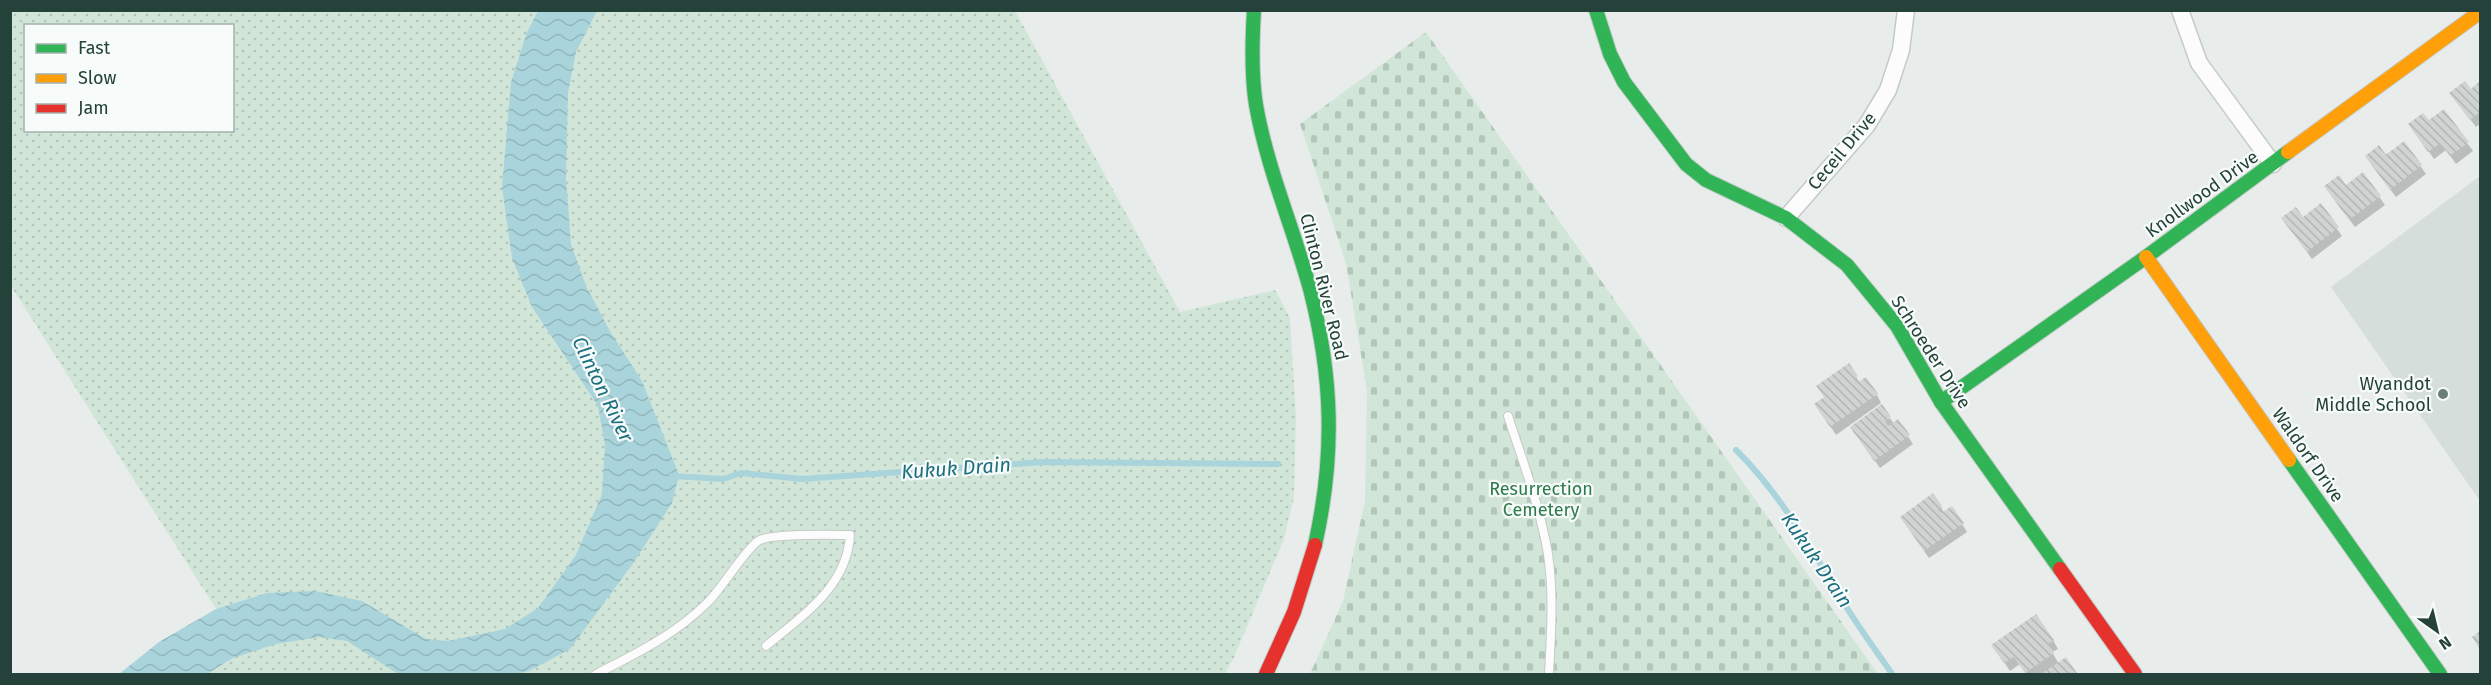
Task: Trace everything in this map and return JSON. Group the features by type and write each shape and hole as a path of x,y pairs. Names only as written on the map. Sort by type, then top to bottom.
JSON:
{"street":[{"name":"Clinton River Road","path":"1254,10 1251,41 1253,86 1263,136 1315,310 1326,368 1330,408 1327,489 1316,538 1283,639 1266,675"},
{"name":"Schroeder Drive","path":"1596,10 1611,54 1624,82 1642,110 1686,164 1706,180 1786,218 1847,265 1897,326 1941,402 2135,675"},
{"name":"Ceceil Drive","path":"1786,218 1867,125 1888,90 1901,50 1906,10"},
{"path":"2180,10 2199,63 2273,164"},
{"name":"Knollwood Drive","path":"1941,402 2146,257 2481,12"},
{"name":"Waldorf Drive","path":"2146,257 2440,675"}],"lane":[{"path":"1508,417 1539,508 1548,556 1552,601 1549,675"},
{"path":"596,675 655,644 708,602 758,541 774,538 850,535 849,549 828,592 808,613 766,646"}],"shaded area":[{"name":"Wyandot Middle School","path":"2480,176 2480,501 2331,287"}],"green space":[{"path":"11,11 1015,11 1180,312 1275,290 1290,318 1296,418 1294,497 1284,539 1225,674 207,674 233,658 216,609 11,286"},
{"name":"Resurrection Cemetery","path":"1426,32 1878,674 1310,674 1343,601 1365,501 1367,391 1346,263 1300,124"}],"water":[{"name":"Clinton River","path":"538,11 597,11 576,52 568,93 566,179 571,244 586,286 611,333 642,381 679,475 672,503 634,562 570,649 529,671 514,674 398,674 347,641 319,637 276,644 233,658 207,674 119,674 159,642 216,609 267,593 315,591 362,601 426,639 448,641 505,629 538,608 576,555 602,494 605,445 598,406 532,307 512,258 502,187 511,82 527,32"}],"building":[{"path":"2465,81 2471,89 2480,81 2480,112 2470,120 2449,93"},
{"path":"2444,109 2469,142 2450,156 2440,143 2428,152 2408,124 2423,113 2429,120"},
{"path":"2404,141 2422,165 2390,190 2365,156 2379,145 2386,155"},
{"path":"2363,172 2381,196 2349,220 2324,186 2339,175 2346,185"},
{"path":"2321,203 2339,227 2307,252 2281,218 2296,207 2303,217"},
{"path":"1849,363 1858,376 1854,379 1857,383 1866,377 1878,394 1830,427 1814,404 1824,397 1816,386"},
{"path":"1882,404 1891,417 1885,421 1888,426 1898,419 1910,435 1874,461 1850,427"},
{"path":"1933,493 1942,506 1938,509 1941,513 1952,506 1964,523 1924,551 1900,517"},
{"path":"2036,614 2054,640 2048,644 2054,653 2025,673 2014,657 2004,663 1991,645"},
{"path":"2480,631 2480,650 2472,637"},
{"path":"2066,657 2077,673 2041,674"}],"waterway":[{"name":"Kukuk Drain","path":"1736,450 1752,466 1780,502 1892,674"},
{"name":"Kukuk Drain","path":"672,476 723,479 741,473 802,479 1043,462 1278,464"}],"traffic: fast":[{"path":"1254,10 1252,58 1256,105 1273,175 1310,289 1318,322 1327,385 1329,417 1326,480 1315,545"},
{"path":"1596,10 1610,54 1624,82 1686,164 1706,180 1786,218 1847,265 1897,326 1941,402 2060,569"},
{"path":"1941,402 2146,257 2288,152"},
{"path":"2289,460 2440,674"}],"traffic: slow":[{"path":"2288,152 2480,12"},
{"path":"2146,257 2289,460"}],"traffic: jam":[{"path":"1266,674 1294,612 1315,545"},
{"path":"2060,569 2135,674"}],"place":[{"name":"Wyandot Middle School","path":"2443,394"}]}
